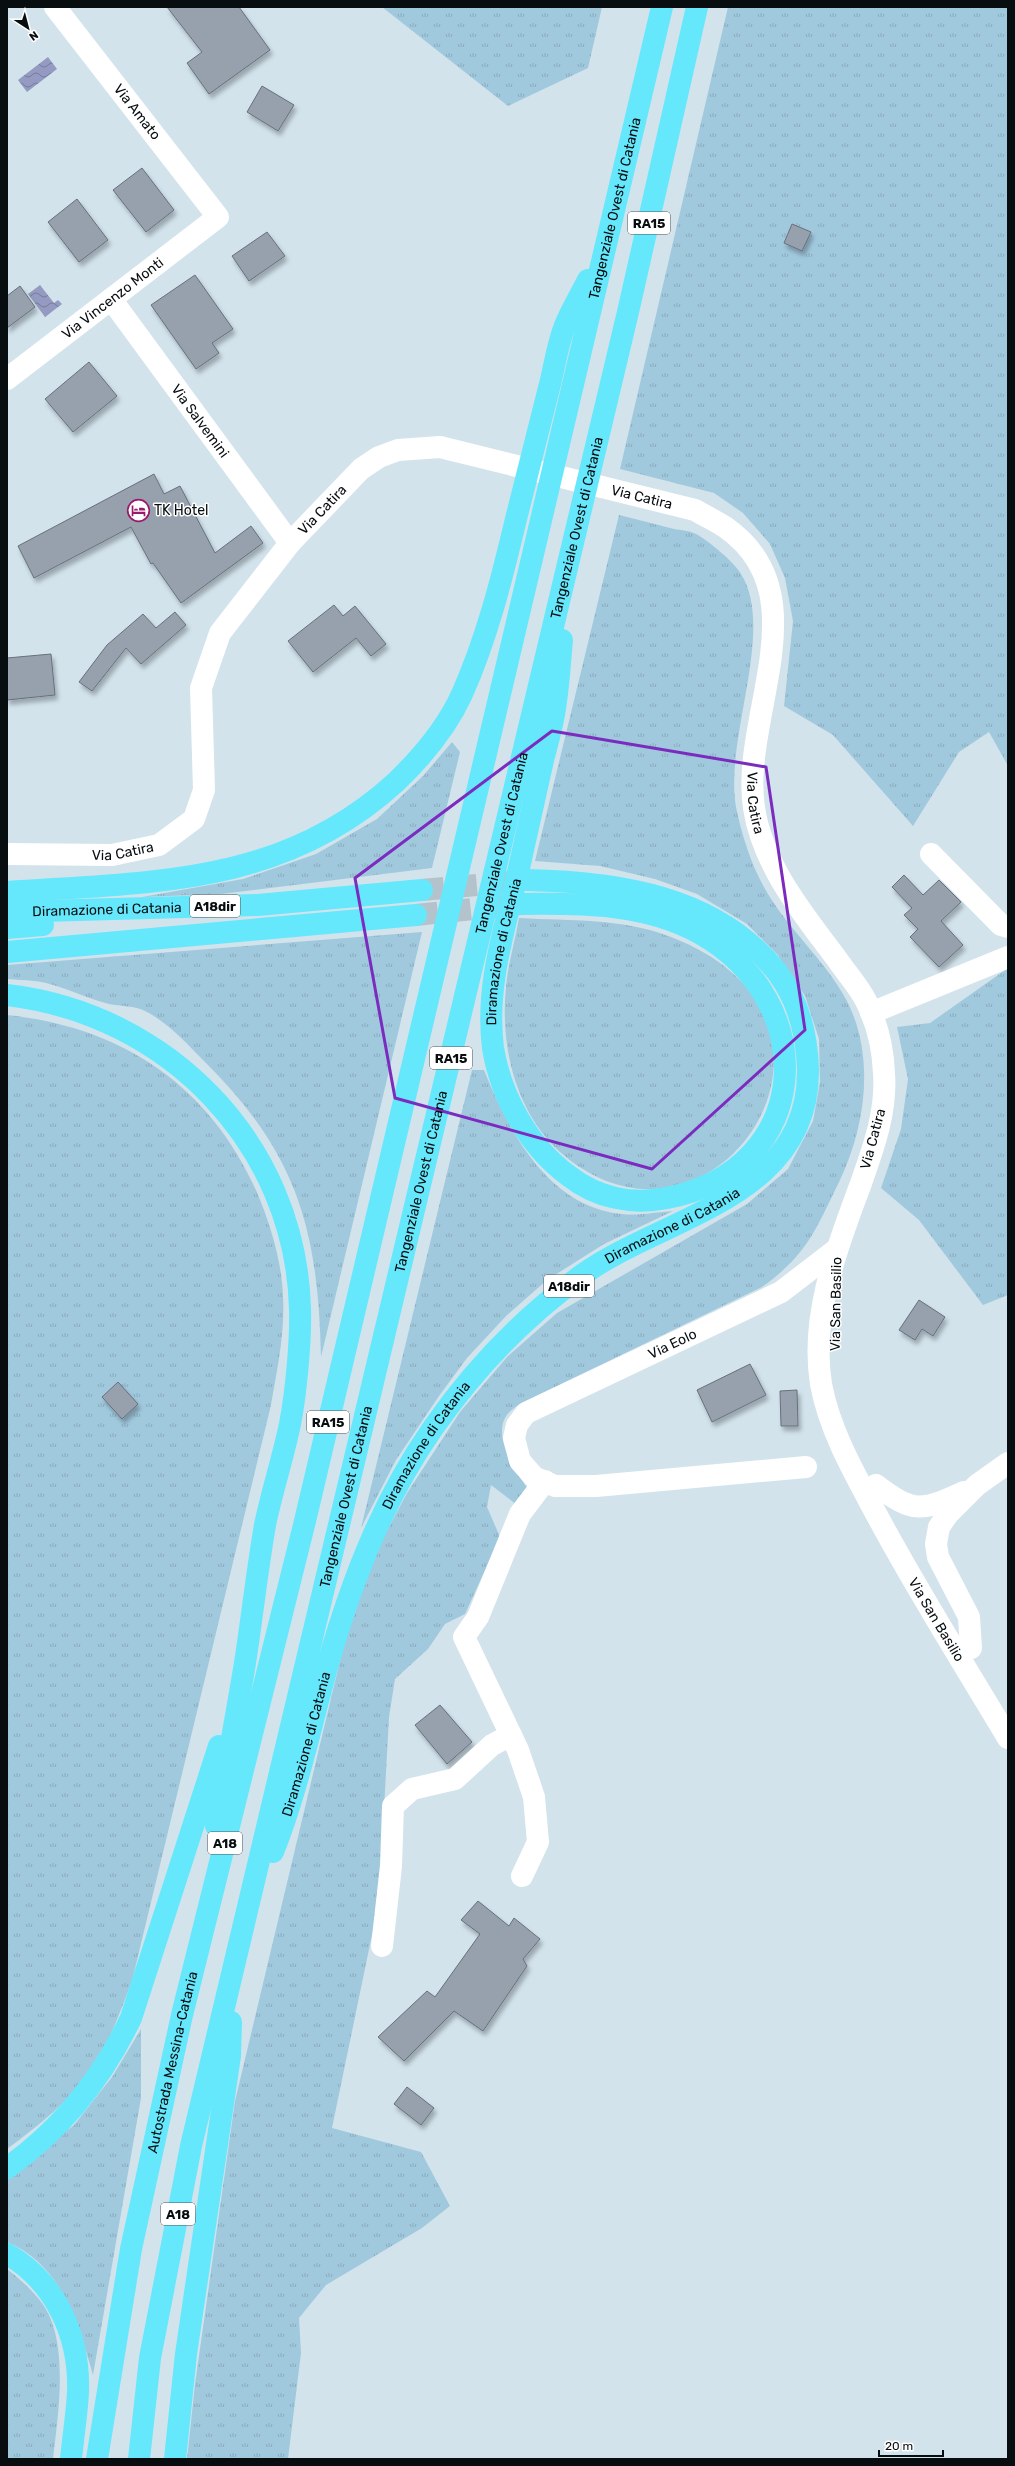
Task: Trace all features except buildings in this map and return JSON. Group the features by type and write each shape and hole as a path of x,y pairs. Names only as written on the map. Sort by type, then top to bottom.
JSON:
{"highway":[{"name":"Tangenziale Ovest di Catania","path":"268,1670 305,1521 604,247 662,7"},
{"name":"Tangenziale Ovest di Catania","path":"302,1678 569,563 697,7"},
{"path":"7,892 174,879 209,874 261,861 316,838 350,819 370,805 411,768 446,722 462,696 502,576 564,328 604,247"},
{"name":"Diramazione di Catania","path":"520,904 596,905 648,914 697,932 723,949 748,971 761,988 778,1019 786,1056 785,1078 774,1117 764,1137 737,1167 700,1189 658,1200 635,1201 614,1198 594,1191 578,1183 560,1170 530,1137 518,1116 499,1073 491,1022 492,994 500,944 556,703 569,563"},
{"name":"Diramazione di Catania","path":"247,1916 289,1811 328,1662 344,1608 368,1545 396,1489 434,1428 482,1366 512,1334 582,1275 618,1252 713,1206 760,1177 774,1162 787,1143 803,1104 808,1080 808,1059 799,1013 780,975 748,942 706,915 654,894 599,884 527,880"},
{"name":"Diramazione di Catania","path":"7,912 258,905 422,890"},
{"path":"7,928 258,905"},
{"name":"A18dir","path":"7,952 416,915"},
{"path":"7,995 52,1004 90,1016 123,1030 170,1058 214,1098 232,1120 250,1147 278,1198 295,1252 300,1310 298,1352 291,1421 266,1524 244,1665 182,2015"},
{"path":"7,2168 57,2126 89,2091 128,2024 244,1665 305,1521"},
{"name":"Autostrada Messina-Catania","path":"98,2459 131,2249 182,2015 268,1670"},
{"name":"A18","path":"139,2459 150,2358 191,2146 247,1916 302,1678"},
{"path":"175,2459 186,2354 230,2056 233,1973"},
{"path":"7,2254 22,2264 46,2288 56,2301 71,2334 75,2354 78,2392 71,2459"}],"street":[{"name":"Via Amato","path":"55,7 218,217"},
{"name":"Via Vincenzo Monti","path":"7,379 218,217"},
{"name":"Via Salvemini","path":"111,299 290,543"},
{"name":"Via Catira","path":"7,854 112,855 159,845 194,818 204,790 201,688 220,633 290,543 361,469 379,457 398,450 440,447 695,510 720,524 746,546 762,569 772,594 775,627 752,769 754,810 768,855 791,894 866,1000 880,1039 884,1075 882,1114 870,1156 837,1249"},
{"path":"931,854 1002,925 1008,927"},
{"path":"871,1013 1008,957"},
{"name":"Via Eolo","path":"550,1484 534,1477 520,1461 514,1438 517,1425 526,1413 781,1292 837,1249"},
{"name":"Via San Basilio","path":"837,1249 836,1380 848,1426 876,1485 1008,1710"},
{"name":"Via San Basilio","path":"837,1249 821,1310 819,1346 821,1384 834,1428 847,1460 890,1538 1008,1738"},
{"path":"971,1648 968,1617 938,1557 936,1544 939,1527 945,1518 978,1485 1008,1463"},
{"path":"522,1876 538,1842 534,1797 511,1735 464,1637 478,1617 520,1514 550,1484 596,1486 806,1467"},
{"path":"876,1485 893,1498 909,1506 924,1508 978,1485"},
{"path":"382,1946 391,1866 393,1806 412,1789 454,1779 492,1745 511,1735"}],"highlighted area":[{"path":"552,731 766,767 805,1030 652,1169 395,1098 355,878"}],"green space":[{"path":"382,7 602,7 588,68 508,106"},
{"path":"728,7 1008,7 1008,766 989,732 959,752 913,826 833,735 784,706 793,621 785,578 770,544 743,513 714,493 620,469"},
{"path":"619,515 696,534 721,552 741,574 750,597 753,624 752,654 737,749 734,779 736,807 748,852 762,884 776,907 835,981 853,1016 860,1039 864,1062 862,1111 849,1158 817,1227 801,1252 778,1275 762,1287 520,1404 506,1416 502,1426 502,1437 505,1448 516,1471 528,1489 517,1505 491,1485 487,1507 500,1537 465,1614 445,1624 428,1649 395,1679 389,1717 379,1901 332,2128 421,2152 450,2206 422,2228 326,2285 299,2318 301,2353 288,2459 187,2459 195,2384 235,2101 343,1648 374,1555 407,1493 460,1412 507,1357 557,1313 747,1204 788,1169 813,1121 820,1082 819,1039 805,996 777,954 747,924 697,894 655,879 600,866 535,861"},
{"path":"452,742 460,752 432,868 221,894 142,897 243,879 316,854 377,819 423,776"},
{"path":"519,918 615,923 653,931 671,937 736,976 768,1025 773,1077 755,1126 720,1165 672,1187 617,1185 560,1152 545,1136 532,1118 522,1098 514,1076 506,1032 505,1009 507,978"},
{"path":"422,932 321,1357 315,1270 308,1232 297,1197 282,1163 262,1130 237,1097 185,1041 154,1016 141,1009 101,1002 46,983 7,979 7,965"},
{"path":"1008,968 1008,1295 983,1305 919,1220 881,1188 901,1129 908,1079 897,1027 930,1023"},
{"path":"7,1015 48,1022 87,1032 123,1048 156,1067 186,1091 213,1120 236,1153 256,1190 266,1216 278,1256 282,1283 283,1325 271,1405 132,1981 106,2045 87,2077 55,2111 7,2149"},
{"path":"472,1070 484,1070 505,1117 534,1162 552,1181 573,1197 596,1208 622,1214 673,1211 604,1244 547,1280 507,1315 467,1358 439,1396 396,1460 361,1528"},
{"path":"141,2029 141,2098 93,2375 74,2316 54,2280 42,2265 26,2252 7,2242 7,2177 74,2125 112,2077"},
{"path":"7,2269 26,2285 42,2303 51,2319 56,2338 60,2379 53,2459 7,2459"}],"water":[{"path":"48,57 57,69 27,92 18,80"},
{"path":"40,285 54,303 58,300 62,304 45,317 28,294"}],"tunnel":[{"path":"422,890 510,882"},
{"path":"416,915 520,904"}],"place":[{"name":"TK Hotel","path":"138,510"}]}
